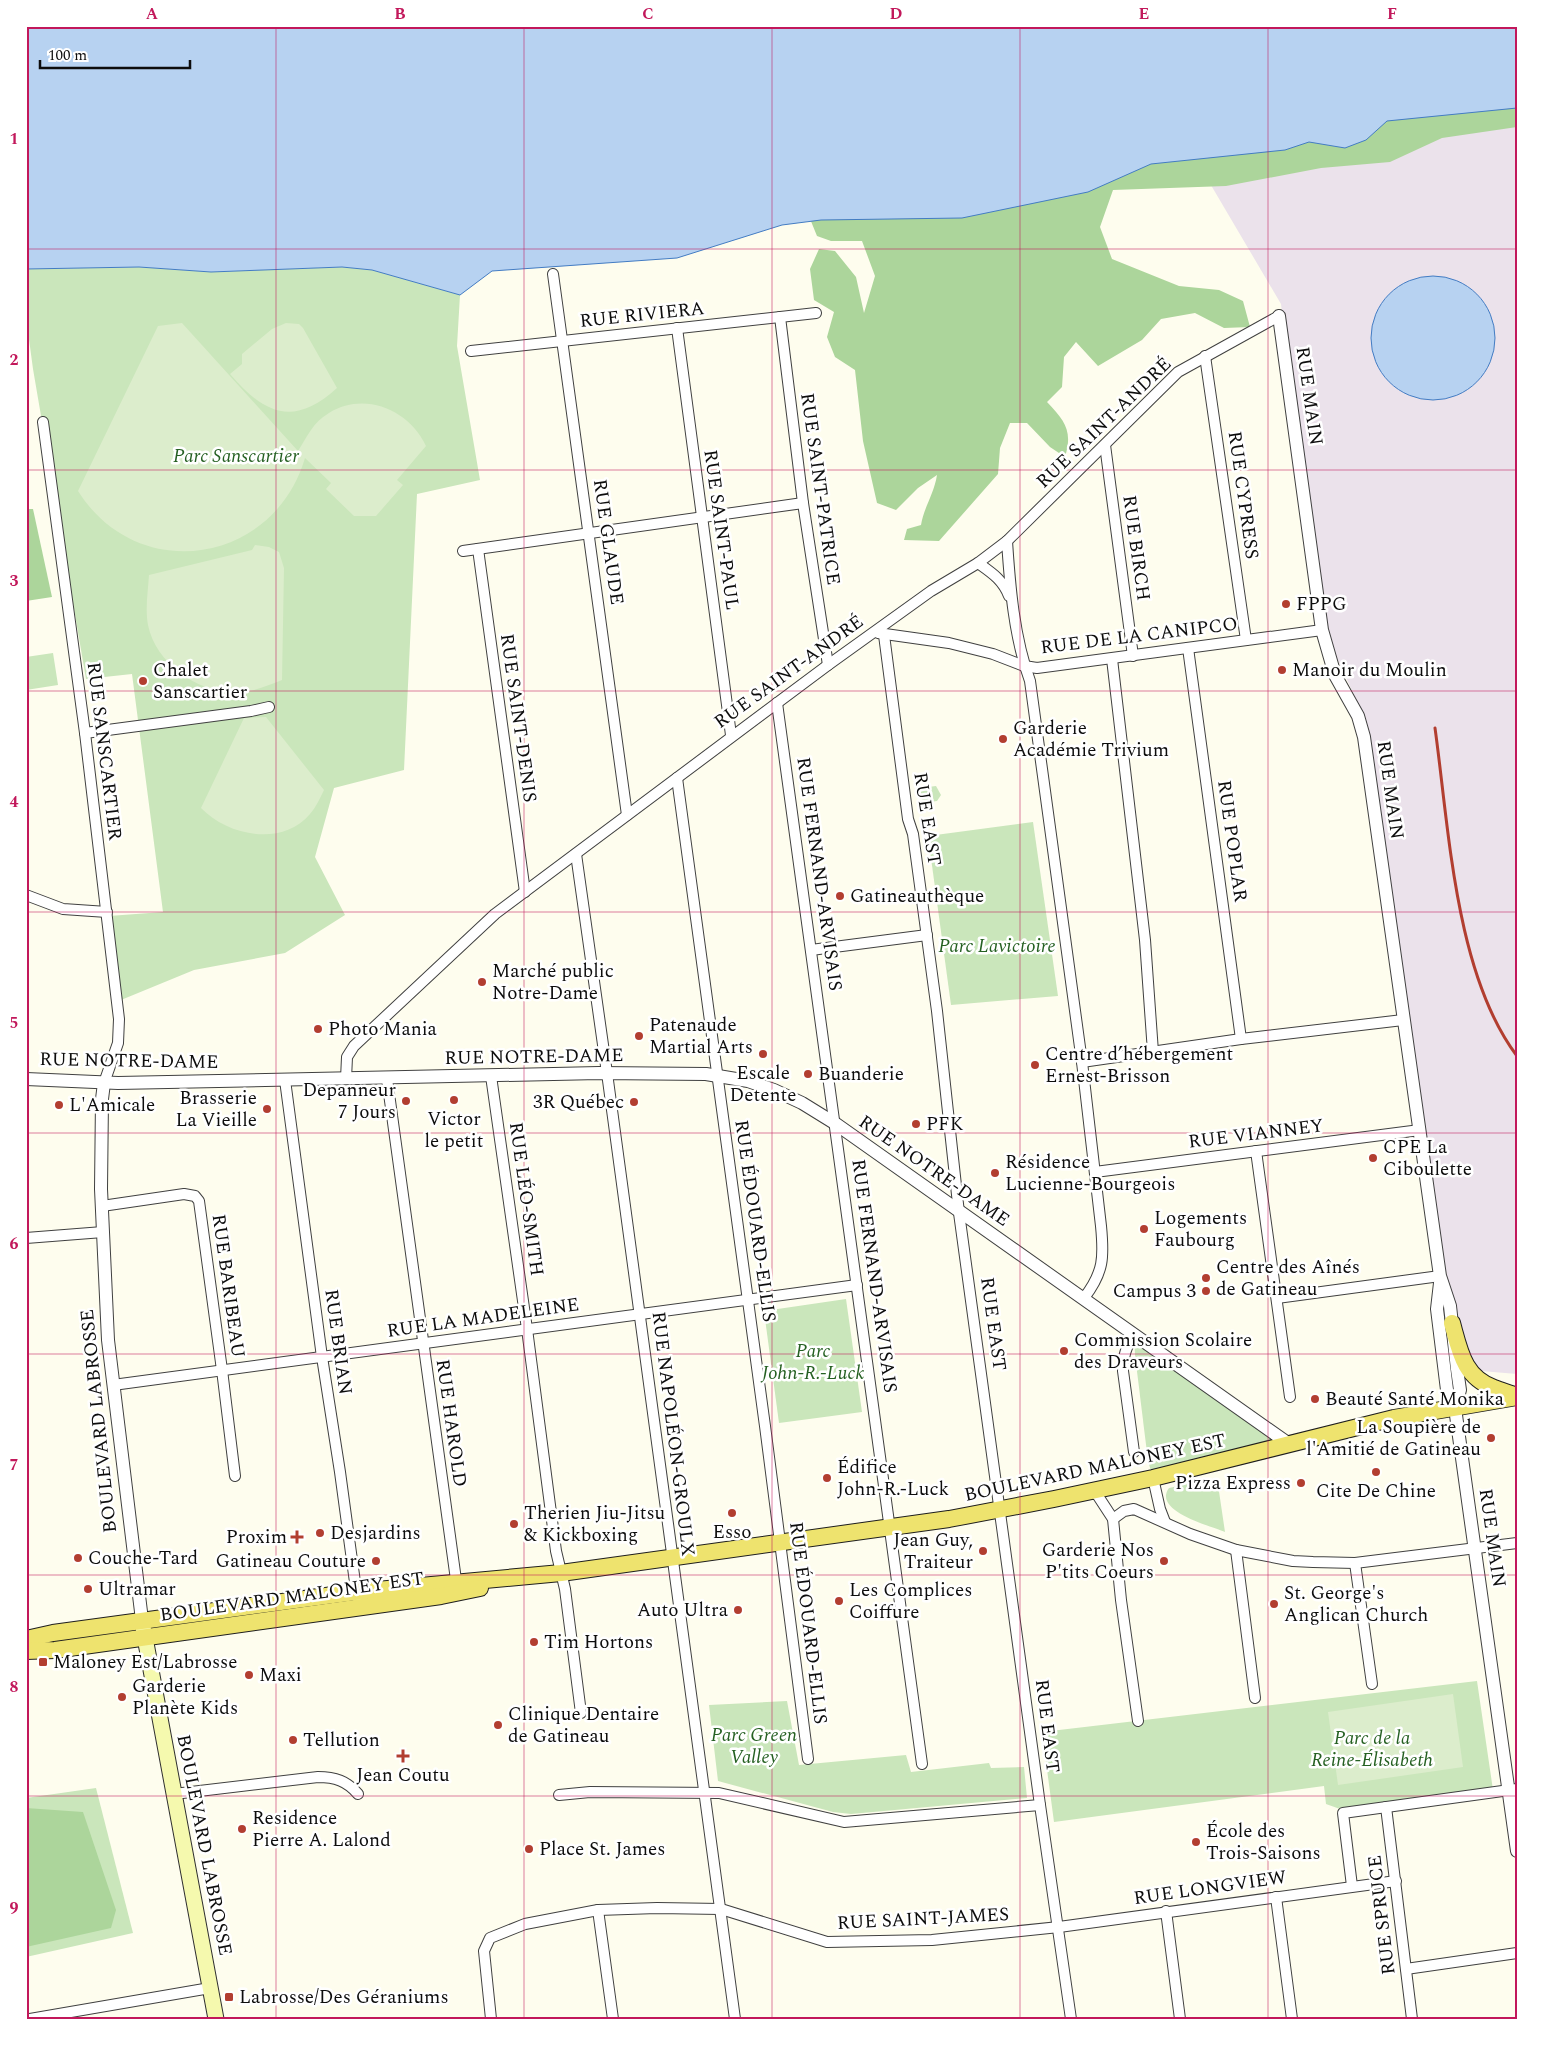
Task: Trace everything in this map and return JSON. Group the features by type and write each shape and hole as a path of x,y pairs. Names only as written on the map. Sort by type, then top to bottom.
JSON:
{"main road":[{"path":"1452,1323 1459,1349 1473,1376 1494,1388 1517,1396"},
{"name":"BOULEVARD MALONEY EST","path":"26,1639 53,1633 142,1620 357,1600 457,1587 890,1528 1001,1510 1153,1478 1394,1418 1517,1396"},
{"name":"BOULEVARD MALONEY EST","path":"26,1651 55,1650 145,1638 357,1600"},
{"name":"BOULEVARD LABROSSE","path":"142,1620 216,2019"}],"street":[{"name":"RUE GLAUDE","path":"553,274 627,815"},
{"name":"RUE RIVIERA","path":"471,351 816,313"},
{"name":"RUE SAINT-ANDRÉ","path":"346,1079 346,1057 354,1046 479,927 828,665 879,633 931,591 978,564 1007,541 1178,372 1280,316"},
{"name":"RUE MAIN","path":"1280,316 1322,630 1335,675 1355,711 1362,731 1440,1276 1450,1306 1460,1390 1455,1408"},
{"name":"RUE SAINT-PATRICE","path":"780,317 802,503 828,665"},
{"name":"RUE SAINT-PAUL","path":"677,328 732,736"},
{"name":"RUE CYPRESS","path":"1205,356 1246,640"},
{"name":"RUE SANSCARTIER","path":"43,422 85,733 119,1019 118,1043 104,1083"},
{"name":"RUE BIRCH","path":"1105,445 1133,656"},
{"path":"463,551 802,503"},
{"path":"1007,541 1014,611 1024,666 1030,681 1082,1062 1104,1251 1103,1260 1094,1284 1084,1298"},
{"name":"RUE SAINT-DENIS","path":"478,549 525,892"},
{"path":"978,564 998,577 1005,586 1014,611"},
{"name":"RUE DE LA CANIPCO","path":"879,633 948,643 993,654 1024,666 1037,668 1322,630"},
{"name":"RUE EAST","path":"879,633 908,819 913,834 927,935 959,1213 1040,1806 1072,2019"},
{"name":"RUE POPLAR","path":"1188,648 1241,1039"},
{"path":"1112,659 1145,940 1153,1052"},
{"name":"RUE FERNAND-ARVISAIS","path":"777,703 922,1764"},
{"path":"85,733 269,707"},
{"name":"RUE ÉDOUARD-ELLIS","path":"677,778 781,1543 808,1758"},
{"name":"RUE NAPOLÉON-GROULX","path":"576,854 735,2019"},
{"path":"26,894 63,909 107,912"},
{"path":"811,950 927,935"},
{"path":"1082,1062 1241,1039 1403,1020"},
{"name":"RUE NOTRE-DAME","path":"26,1079 104,1083 387,1079 607,1073 718,1075 748,1082 774,1090 836,1124 959,1213 1084,1298 1289,1444"},
{"name":"RUE LÉO-SMITH","path":"491,1076 556,1551 565,1589 581,1713"},
{"name":"RUE HAROLD","path":"387,1079 422,1344 457,1587"},
{"name":"RUE BRIAN","path":"285,1080 357,1600"},
{"name":"BOULEVARD LABROSSE","path":"104,1083 101,1126 102,1206 108,1340 142,1620"},
{"name":"RUE VIANNEY","path":"1095,1172 1420,1130"},
{"path":"1256,1152 1290,1398"},
{"name":"RUE BARIBEAU","path":"102,1206 184,1194 195,1196 199,1201 235,1476"},
{"path":"26,1238 103,1232"},
{"name":"RUE MAIN","path":"1440,1276 1437,1309 1447,1390 1455,1408 1513,1790 1517,1851"},
{"path":"1277,1298 1440,1276"},
{"name":"RUE LA MADELEINE","path":"113,1385 857,1285"},
{"path":"1134,1335 1126,1348 1123,1364 1134,1452"},
{"path":"1153,1478 1165,1522"},
{"path":"1092,1492 1098,1496 1113,1519 1121,1600 1138,1721"},
{"path":"1113,1519 1124,1511 1134,1509 1190,1534 1236,1550 1293,1561 1355,1563 1517,1543"},
{"path":"1236,1550 1255,1698"},
{"path":"1355,1563 1372,1684"},
{"path":"174,1794 318,1776 330,1777 346,1783 358,1794"},
{"path":"1352,1886 1343,1813 1513,1790"},
{"path":"559,1795 590,1792 719,1793 844,1822 1040,1806"},
{"name":"RUE SPRUCE","path":"1386,1807 1412,2019"},
{"name":"RUE LONGVIEW","path":"1059,1927 1396,1880"},
{"path":"1276,1898 1292,2019"},
{"name":"RUE SAINT-JAMES","path":"491,2019 484,1951 490,1938 525,1924 598,1910 656,1908 721,1909 827,1942 932,1940 1059,1927"},
{"path":"598,1910 613,2019"},
{"path":"1166,1911 1180,2019"},
{"path":"1406,1969 1517,1953"},
{"path":"30,2019 210,1988"}],"shaded area":[{"path":"1517,84 1517,1374 1481,1371 1465,1362 1449,1289 1392,939 1360,708 1318,617 1281,304 1185,141"}],"green space":[{"path":"1517,95 1517,127 1442,138 1390,162 1321,168 1226,186 1113,190 1100,227 1112,259 1179,286 1219,290 1243,301 1250,327 1224,328 1195,313 1161,319 1142,340 1098,366 1076,342 1064,357 1062,387 1047,402 1059,415 1068,433 1065,457 1050,447 1027,423 1010,423 1000,448 998,474 939,541 904,540 907,529 921,525 937,475 918,488 896,510 877,503 863,441 855,370 835,357 827,337 834,312 814,300 810,269 819,249 835,251 856,277 864,313 875,276 862,241 831,241 817,236 806,209 1084,170 1388,114"},
{"name":"Parc Sanscartier","path":"139,267 211,272 342,267 372,270 460,295 457,346 480,480 417,494 404,770 334,788 315,857 345,915 285,953 194,970 121,1000 109,916 163,912 132,674 86,679 33,369 26,317 26,269"},
{"path":"182,323 298,451 311,430 323,417 343,407 371,404 397,414 409,423 426,446 397,480 403,485 376,516 354,516 326,489 331,483 305,458 289,494 265,521 235,540 202,550 168,550 134,541 104,521 78,491 158,326"},
{"path":"286,323 299,324 303,328 337,388 307,408 293,412 280,411 268,407 255,399 230,374 242,364 242,354 272,329"},
{"path":"26,509 33,509 52,597 26,601"},
{"path":"255,545 269,547 279,552 284,568 282,680 262,688 241,692 211,689 183,675 160,653 148,625 149,575 252,550"},
{"path":"53,653 58,685 26,690 26,657"},
{"path":"266,717 324,790 310,814 298,824 285,831 255,834 225,825 212,818 201,808 244,718"},
{"path":"936,786 941,795 937,801 923,803 920,788"},
{"name":"Parc Lavictoire","path":"1033,822 1058,996 951,1005 928,836"},
{"name":"Parc John-R.-Luck","path":"846,1299 862,1412 779,1423 764,1311"},
{"path":"1134,1335 1289,1444 1153,1478 1148,1461"},
{"path":"1217,1478 1225,1532 1185,1516 1169,1504 1166,1496 1169,1488"},
{"name":"Parc de la Reine-Élisabeth","path":"1477,1681 1493,1790 1340,1809 1326,1804 1324,1786 1054,1822 1042,1732"},
{"path":"1453,1694 1463,1767 1338,1785 1328,1712"},
{"name":"Parc Green Valley","path":"787,1701 799,1765 906,1755 911,1772 989,1763 991,1768 1024,1767 1027,1798 851,1814 833,1812 718,1781 709,1705"},
{"path":"96,1788 133,1933 26,1957 26,1798"},
{"path":"26,1808 83,1812 116,1910 111,1928 26,1947"}],"water":[{"path":"26,26 1517,26 1517,108 1387,121 1366,140 1345,148 1309,142 1285,150 1151,164 1088,192 962,218 821,220 782,225 677,258 492,271 460,295 372,270 342,267 211,272 139,267 26,269"},
{"path":"1433,276 1457,280 1477,294 1491,314 1495,338 1491,362 1477,382 1457,396 1433,400 1409,396 1389,382 1375,362 1371,338 1375,314 1389,294 1409,280"}],"railway":[{"path":"1435,728 1451,854 1458,899 1468,943 1480,984 1496,1022 1517,1056"}],"place":[{"name":"FPPG","path":"1286,604"},
{"name":"Manoir du Moulin","path":"1282,670"},
{"name":"Chalet Sanscartier","path":"143,681"},
{"name":"Garderie Académie Trivium","path":"1003,739"},
{"name":"Gatineauthèque","path":"840,896"},
{"name":"Marché public Notre-Dame","path":"482,982"},
{"name":"Photo Mania","path":"318,1029"},
{"name":"Patenaude Martial Arts","path":"639,1036"},
{"name":"Escale Detente","path":"763,1054"},
{"name":"Centre d’hébergement Ernest-Brisson","path":"1035,1065"},
{"name":"Buanderie","path":"808,1074"},
{"name":"Victor le petit","path":"454,1100"},
{"name":"Depanneur 7 Jours","path":"406,1101"},
{"name":"3R Québec","path":"634,1102"},
{"name":"L'Amicale","path":"59,1105"},
{"name":"Brasserie La Vieille","path":"267,1109"},
{"name":"PFK","path":"916,1124"},
{"name":"CPE La Ciboulette","path":"1373,1158"},
{"name":"Résidence Lucienne-Bourgeois","path":"995,1173"},
{"name":"Logements Faubourg","path":"1144,1229"},
{"name":"Centre des Aînés de Gatineau","path":"1206,1278"},
{"name":"Campus 3","path":"1206,1291"},
{"name":"Commission Scolaire des Draveurs","path":"1064,1351"},
{"name":"Beauté Santé Monika","path":"1315,1399"},
{"name":"La Soupière de l'Amitié de Gatineau","path":"1491,1438"},
{"name":"Cite De Chine","path":"1376,1472"},
{"name":"Édifice John-R.-Luck","path":"827,1478"},
{"name":"Pizza Express","path":"1301,1483"},
{"name":"Esso","path":"732,1513"},
{"name":"Therien Jiu-Jitsu & Kickboxing","path":"514,1524"},
{"name":"Desjardins","path":"320,1533"},
{"name":"Proxim","path":"297,1537"},
{"name":"Jean Guy, Traiteur","path":"983,1551"},
{"name":"Couche-Tard","path":"78,1558"},
{"name":"Gatineau Couture","path":"376,1561"},
{"name":"Garderie Nos P'tits Coeurs","path":"1164,1561"},
{"name":"Ultramar","path":"88,1589"},
{"name":"Les Complices Coiffure","path":"839,1601"},
{"name":"St. George's Anglican Church","path":"1274,1604"},
{"name":"Auto Ultra","path":"738,1610"},
{"name":"Tim Hortons","path":"534,1642"},
{"name":"Maloney Est/Labrosse","path":"43,1662"},
{"name":"Maxi","path":"249,1675"},
{"name":"Garderie Planète Kids","path":"122,1697"},
{"name":"Clinique Dentaire de Gatineau","path":"498,1725"},
{"name":"Tellution","path":"293,1740"},
{"name":"Jean Coutu","path":"403,1756"},
{"name":"Residence Pierre A. Lalond","path":"242,1829"},
{"name":"École des Trois-Saisons","path":"1196,1842"},
{"name":"Place St. James","path":"529,1849"},
{"name":"Labrosse/Des Géraniums","path":"229,1997"}]}
